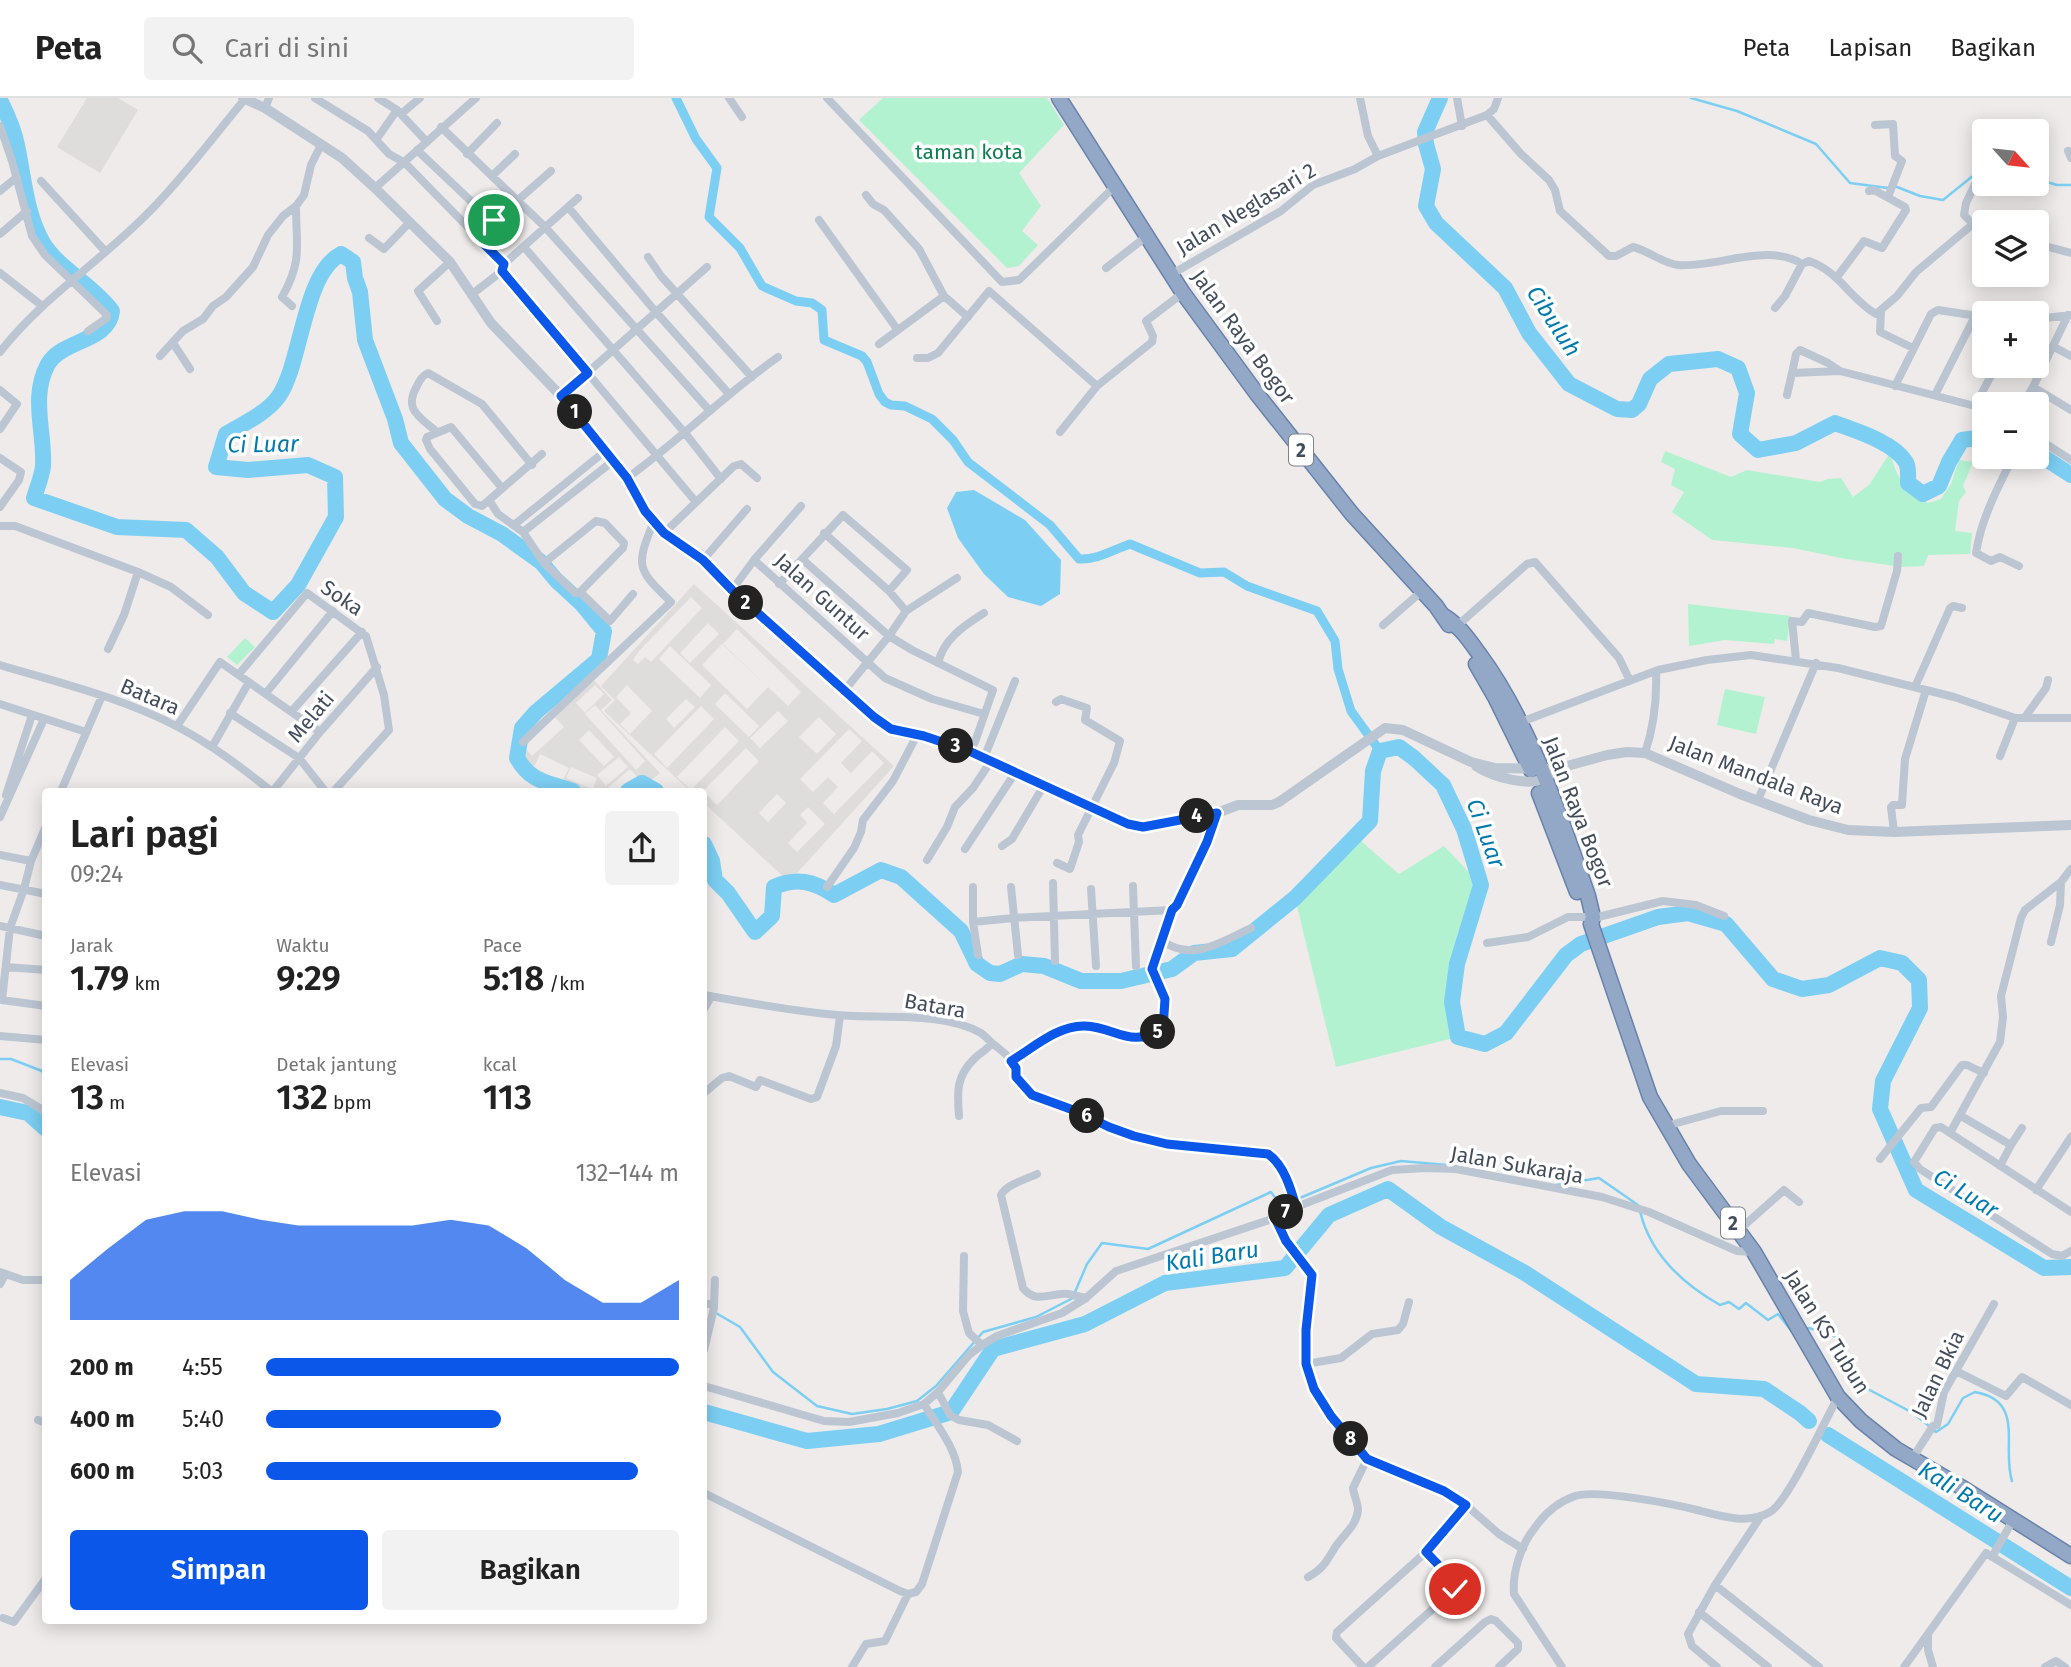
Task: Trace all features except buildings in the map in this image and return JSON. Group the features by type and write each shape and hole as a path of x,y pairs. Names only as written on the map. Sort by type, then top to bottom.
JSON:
{"highway":[{"name":"Jalan Raya Bogor","path":"1059,98 1183,293 1352,514 1444,616 1483,674 1537,775 1579,871 1590,921"},
{"name":"Jalan Raya Bogor","path":"1444,616 1458,625 1495,675 1521,722 1537,775"},
{"name":"2","path":"1590,921 1635,1057 1650,1097 1666,1126"},
{"name":"Jalan KS Tubun","path":"1666,1126 1689,1164 1754,1252 1838,1398 1875,1434 2011,1524 2071,1556"}],"street":[{"path":"315,98 368,131 389,154 405,163 476,236 696,502"},
{"path":"377,98 399,112 427,142"},
{"path":"376,140 399,112 420,98"},
{"path":"375,188 476,98"},
{"path":"729,98 742,117"},
{"path":"827,98 1002,282 1019,280 1114,187"},
{"path":"1360,98 1368,136 1378,156"},
{"path":"1457,98 1462,126"},
{"path":"1498,98 1494,109 1487,116 1549,180 1555,190 1560,211 1608,256 1616,256 1633,247 1653,253 1673,265 1761,256 1791,258 1802,264"},
{"path":"0,352 41,305 148,213 244,99"},
{"name":"Jalan Mandala Raya","path":"244,99 267,103 342,158 375,188 450,262 495,328 561,396 627,478 645,511 664,533 703,560 732,590 844,691 891,729 924,736 969,751 1128,824 1143,827 1217,813 1238,805 1272,805 1385,728 1403,730 1473,764 1537,775 1607,755 1645,753 1810,820 1848,830 1894,832 2071,825"},
{"name":"Jalan Neglasari 2","path":"1172,274 1281,211 1313,185 1355,169 1378,156 1487,116"},
{"path":"467,154 497,123"},
{"path":"1875,125 1893,124 1895,156 1902,161 1888,197"},
{"path":"0,126 27,211 32,236 38,247 107,315 107,318 88,331"},
{"path":"441,127 545,227 710,411"},
{"path":"160,356 183,331 203,319 213,306 226,297 253,267 275,226 296,206 308,185 311,165 321,145"},
{"path":"417,150 493,222"},
{"path":"492,176 515,154"},
{"path":"476,236 551,171"},
{"path":"0,191 17,177"},
{"path":"41,181 105,251"},
{"path":"1838,277 1864,241 1882,248 1906,209 1874,190 1869,191"},
{"path":"1972,192 1964,210 1964,215 1972,223"},
{"path":"866,195 873,204 884,210 919,249 944,296 968,317"},
{"path":"471,295 578,198"},
{"path":"292,306 282,297 296,268 296,206"},
{"path":"568,207 729,394"},
{"path":"0,234 27,211"},
{"path":"818,220 897,329"},
{"path":"369,238 384,248 409,223"},
{"path":"1775,308 1805,261 1813,262 1838,277 1873,313 1881,311 1916,272 1972,225"},
{"path":"1106,268 1147,236"},
{"path":"524,247 685,433 721,479"},
{"path":"2049,247 2071,253"},
{"path":"648,257 677,294 752,377"},
{"path":"437,321 418,291 450,262"},
{"path":"561,396 707,267"},
{"path":"0,274 41,305"},
{"path":"917,358 928,358 938,353 986,292 991,292 1097,386"},
{"path":"1060,432 1097,386 1152,342 1153,336 1146,321 1183,293"},
{"path":"878,344 944,296"},
{"path":"1895,386 1933,312 1938,310 1972,315"},
{"path":"1881,311 1880,332 1913,348"},
{"path":"2049,318 2069,315"},
{"path":"2030,392 2069,315"},
{"path":"1935,394 1972,330"},
{"path":"173,343 190,369"},
{"path":"2054,347 2071,356"},
{"path":"1787,395 1796,354 1800,350 1840,371"},
{"path":"627,478 778,357"},
{"path":"1792,373 1840,371 1972,405"},
{"path":"437,432 413,411 411,404 412,394 428,373 482,404 532,465"},
{"path":"2033,387 2071,410"},
{"path":"0,390 16,401 0,429"},
{"path":"502,488 451,427 427,437 426,440 438,458 475,504 482,506 542,454"},
{"path":"2049,446 2071,460"},
{"path":"514,525 604,452"},
{"path":"0,458 20,472 19,480 0,507"},
{"path":"523,532 613,461"},
{"path":"664,533 738,464 757,478"},
{"path":"2007,469 1978,541 1976,553 1981,558 1991,561 2000,557 2019,566"},
{"path":"489,500 498,514 523,532 544,563 575,593 580,592 624,548 624,543 605,523 596,521 544,563"},
{"path":"732,590 801,506"},
{"path":"703,560 747,509"},
{"path":"779,584 843,515 905,568 907,573 889,591"},
{"path":"523,742 671,602 642,570 645,543 654,521"},
{"path":"0,526 15,526 138,572 172,587 208,615"},
{"path":"824,533 889,591 906,611"},
{"path":"1796,660 1792,621 1802,622 1808,614 1881,626 1897,571 1898,556"},
{"path":"802,559 889,636 993,690 975,742 969,751"},
{"name":"Jalan Guntur","path":"754,560 885,678 951,705 984,714"},
{"path":"1458,625 1527,564 1535,562 1619,658 1630,681"},
{"path":"108,649 124,615 138,572"},
{"path":"844,691 906,611 957,579"},
{"path":"1383,625 1422,591"},
{"path":"580,592 612,621 633,594"},
{"name":"Soka","path":"239,674 307,593 366,636 377,667 389,730 337,788"},
{"path":"1916,687 1950,608 1962,608"},
{"path":"266,692 333,611"},
{"path":"938,663 946,643 985,613"},
{"path":"292,711 362,632"},
{"path":"1521,722 1656,672 1727,657 1751,655 1816,663 1954,696 2015,718 2071,718"},
{"path":"177,726 217,664 222,662 320,732"},
{"path":"1758,800 1816,663"},
{"name":"Batara","path":"0,665 102,696 177,726 212,747 268,788"},
{"name":"Melati","path":"274,788 377,667"},
{"path":"1645,753 1656,710 1656,672"},
{"path":"2025,717 2046,688 2048,680"},
{"path":"927,860 947,827 955,807 973,789 987,759 1015,681"},
{"path":"212,747 249,682"},
{"path":"1894,832 1891,807 1902,804 1905,759 1926,690"},
{"path":"62,788 102,696"},
{"path":"1056,702 1061,699 1087,708 1085,720 1120,741 1114,763 1078,835 1079,842 1070,869 1057,863"},
{"path":"0,704 86,732"},
{"path":"230,713 299,758 323,788"},
{"path":"0,814 32,715"},
{"path":"2000,756 2015,718"},
{"path":"0,814 44,719"},
{"path":"827,887 854,848 863,820 897,775 917,735"},
{"path":"965,849 1016,773"},
{"path":"1002,846 1012,839 1044,785"},
{"path":"1011,1061 1062,1030 1086,1026 1133,1038 1162,1030 1165,999 1152,969 1172,910 1177,905 1207,842 1217,813"},
{"path":"42,835 30,861 24,889 10,928 1,999 42,1005"},
{"path":"0,855 30,861"},
{"path":"1950,1133 2000,1042 2003,1017 2001,996 2021,918 2025,910 2061,882 2071,869"},
{"path":"2051,943 2060,905 2061,882"},
{"path":"1053,883 1055,961"},
{"path":"0,886 42,893"},
{"path":"973,887 973,922 978,955"},
{"path":"1011,887 1018,955"},
{"path":"1133,887 1136,966"},
{"path":"1091,889 1096,966"},
{"path":"1487,943 1528,937 1568,917 1590,921 1663,901 1696,905 1724,916"},
{"path":"973,922 1172,910"},
{"path":"0,926 42,935"},
{"path":"1161,940 1178,949 1201,951 1251,928"},
{"path":"6,967 42,970"},
{"name":"Batara","path":"707,996 762,1007 840,1016 892,1016 953,1023 981,1033 992,1043 1011,1061 1016,1068 1016,1077 1032,1095 1076,1111 1109,1127 1159,1143 1268,1154 1282,1168 1295,1202"},
{"path":"707,1090 722,1078 729,1076 756,1087 760,1080 811,1100 817,1097 836,1046 840,1016"},
{"path":"0,1036 42,1040"},
{"path":"959,1116 956,1090 961,1075 977,1055 985,1052 992,1043"},
{"path":"1880,1159 1921,1108 1931,1107 1962,1065 1984,1073"},
{"path":"0,1093 23,1098 42,1110"},
{"path":"1666,1126 1721,1111 1763,1111"},
{"path":"1961,1116 2011,1145"},
{"path":"2071,1212 1941,1127 1931,1131 1914,1162 2052,1254 2062,1256 2071,1251"},
{"path":"2000,1166 2022,1128"},
{"path":"2036,1190 2071,1137"},
{"name":"Jalan Sukaraja","path":"707,1387 824,1421 849,1422 883,1416 924,1404 980,1344 1053,1317 1116,1272 1275,1218 1295,1202 1392,1170 1424,1167 1455,1169 1602,1197 1649,1212 1737,1251 1754,1252"},
{"path":"1037,1174 1004,1190 1001,1195 1023,1288 1028,1295 1035,1297 1065,1293 1082,1297"},
{"path":"1739,1230 1784,1190 1799,1202"},
{"path":"1275,1218 1286,1241 1312,1275 1306,1330 1306,1364 1314,1389 1331,1416 1367,1459 1444,1491 1466,1505 1499,1534 1523,1549"},
{"path":"964,1256 963,1311 969,1333 980,1344"},
{"path":"0,1284 3,1273 23,1280 42,1280"},
{"path":"707,1338 714,1310 715,1280"},
{"path":"1306,1364 1341,1358 1372,1334 1398,1330 1403,1324 1409,1302"},
{"name":"Jalan Bkia","path":"1912,1459 1933,1426 1937,1425 1944,1392 1994,1304"},
{"path":"707,1306 714,1310"},
{"path":"1956,1371 2006,1395 2022,1377 2071,1405"},
{"path":"938,1392 950,1415 958,1420 988,1425 1017,1441"},
{"path":"1562,1667 1514,1594 1514,1580 1523,1549 1535,1527 1557,1505 1587,1493 1734,1519 1761,1516 1772,1511 1786,1496 1838,1398"},
{"path":"707,1494 908,1594 916,1592 922,1584 958,1472 957,1461 924,1404"},
{"path":"1308,1577 1325,1566 1333,1550 1352,1527 1358,1512 1353,1488 1367,1459"},
{"path":"1363,1667 1336,1639 1337,1632 1426,1552 1466,1505"},
{"path":"1717,1667 1689,1643 1688,1634 1715,1585 1761,1516"},
{"path":"1992,1557 2011,1524"},
{"path":"1368,1667 1455,1589 1453,1580 1426,1552"},
{"path":"1904,1667 1986,1553 2071,1605"},
{"path":"3,1618 14,1622 42,1584"},
{"path":"1715,1585 1819,1667"},
{"path":"852,1667 866,1644 885,1641 908,1594"},
{"path":"1699,1612 1768,1667"},
{"path":"1434,1667 1491,1619 1518,1643 1518,1649 1499,1667"},
{"path":"1928,1634 1928,1650 1934,1667"},
{"path":"2045,1667 2056,1661 2065,1667"}],"shaded area":[{"path":"87,98 118,98 138,110 100,173 57,147"},
{"path":"694,584 894,766 789,882 707,806 707,795 717,805 759,761 746,748 706,788 693,788 739,741 725,727 677,777 687,788 604,711 615,700 601,686","holes":["691,597 702,608 651,662 645,657 638,664 633,660","708,623 719,634 690,663 680,653","737,629 801,692 788,706 723,644","722,644 768,687 747,709 702,665","670,646 711,685 700,698 659,659","627,685 652,711 630,734 620,724 631,713 616,697","725,693 759,726 749,737 715,704","686,699 695,707 674,728 666,719","701,706 714,719 667,768 654,754","778,711 788,721 760,748 750,738","819,717 836,734 817,754 799,737","849,729 862,741 841,763 851,773 872,751 884,763 834,814 823,803 838,787 828,777 813,792 800,779","777,794 786,803 768,822 759,813","808,807 825,824 797,852 788,843 807,823 800,815"]},
{"path":"592,678 612,700 601,710 660,773 645,785 630,769 608,788 593,788 597,778 571,767 566,778 591,788 563,788 529,771 514,754","holes":["595,685 604,694 585,713 576,703","595,705 645,761 636,770 585,714","555,717 564,727 532,756 524,747","589,730 614,757 604,766 579,740","540,754 569,768 562,782 534,767","619,757 628,767 606,786 597,775"]}],"green space":[{"name":"taman kota","path":"883,98 1047,98 1064,125 1019,173 1041,206 1022,231 1038,245 1019,266 1007,268 859,120"},
{"path":"1665,451 1731,477 1747,470 1820,482 1841,478 1853,497 1869,485 1890,453 1903,483 1928,503 1941,499 1951,484 1959,460 1972,462 1963,486 1966,492 1959,501 1955,531 1972,533 1970,554 1928,555 1924,566 1902,567 1793,548 1712,540 1672,512 1684,492 1671,485 1675,469 1661,462"},
{"path":"1688,604 1791,616 1787,641 1775,639 1774,644 1725,640 1689,646"},
{"path":"245,638 255,647 237,665 227,657"},
{"path":"1725,689 1765,697 1756,734 1717,725"},
{"path":"1354,835 1399,874 1444,846 1481,885 1461,944 1458,1037 1336,1067 1295,898"}],"water":[{"path":"974,490 1025,520 1061,560 1060,594 1041,606 1008,597 984,574 958,538 947,508 956,492"}],"waterway":[{"path":"676,98 696,139 717,168 709,217 740,248 762,286 796,301 812,303 822,310 824,340 862,356 885,402 905,406 932,419 953,440 968,462 1050,525 1079,559 1099,556 1130,544 1200,573 1224,572 1247,586 1317,611 1335,641 1338,669 1351,711 1380,751"},
{"name":"Cibuluh","path":"1440,98 1425,132 1433,169 1426,206 1436,223 1505,288 1529,333 1569,384 1617,409 1632,410 1639,404 1650,379 1669,364 1718,359 1738,368 1747,393 1740,434 1758,450 1796,443 1835,423 1892,448 1906,463 1908,483 1923,494 1939,486 1962,440 1972,439"},
{"path":"1691,98 1737,111 1816,144 1850,183 1888,188"},
{"name":"Ci Luar","path":"0,100 14,134 29,208 37,232 58,261 96,293 112,311 103,329 64,350 48,364 39,402 43,466 34,498 117,527 186,530 217,557 244,593 273,612 298,585 336,517 335,477 308,465 248,470 216,467 226,434 261,413 279,396 287,381 319,280 328,264 341,254 353,262 360,292 365,340 395,419 401,443 445,499 541,562 604,631 599,659 536,712 522,728 517,758 522,766 534,777 564,788"},
{"path":"1897,187 1920,196 1943,200 1972,177"},
{"path":"2049,183 2071,185"},
{"name":"Cibuluh","path":"2049,461 2071,475"},
{"name":"Ci Luar","path":"707,850 715,880 728,893 755,932 772,916 774,887 790,882 805,882 834,895 881,870 901,877 961,931 977,964 990,973 1000,974 1022,964 1044,966 1081,981 1121,981 1172,969 1194,953 1232,949 1295,898 1370,821 1373,771 1380,751 1399,747 1443,785 1464,829 1481,885 1457,964 1452,1002 1458,1037 1485,1044 1506,1033 1566,955 1581,944 1658,917 1688,913 1726,924 1773,979 1802,989 1829,985 1880,958 1902,963 1919,980 1920,1008 1883,1081 1880,1109 1916,1190 2044,1268 2071,1267"},
{"name":"Ci Luar","path":"633,788 642,783 651,788"},
{"path":"0,1059 11,1059 42,1071"},
{"name":"Kali Baru","path":"0,1107 28,1113 42,1125"},
{"path":"1075,1292 1087,1264 1102,1243 1148,1249 1271,1192 1281,1206 1371,1168 1401,1161 1447,1165"},
{"path":"1556,1185 1599,1178 1638,1205"},
{"name":"Kali Baru","path":"707,1413 807,1441 879,1434 951,1412 993,1349 1085,1324 1165,1283 1285,1268 1329,1215 1388,1189 1441,1227 1525,1273 1696,1384 1764,1389 1809,1421"},
{"path":"1640,1211 1645,1227 1660,1254 1693,1288 1720,1305 1729,1302 1739,1309 1746,1303 1768,1320 1778,1314 1793,1333"},
{"path":"716,1313 740,1327 773,1372 817,1406 852,1414 917,1401 936,1386 983,1332 1036,1317 1073,1298"},
{"path":"1803,1330 1809,1328 1835,1336 1864,1387 1913,1413 1929,1426"},
{"path":"1934,1430 1936,1432 1948,1424 1963,1398 1975,1392 1991,1397 2001,1405 2006,1415 2012,1481"},
{"name":"Kali Baru","path":"1828,1435 2071,1588"}],"route":[{"path":"494,220 476,236 504,264 502,271 588,373 561,396 627,478 645,511 664,533 703,560 732,590 874,717 891,729 924,736 969,751 1128,824 1143,827 1217,813 1207,842 1177,905 1172,910 1152,969 1165,999 1163,1029 1136,1038 1086,1026 1062,1030 1011,1061 1016,1068 1016,1077 1032,1095 1076,1111 1109,1127 1159,1143 1268,1154 1275,1159 1282,1168 1296,1207 1275,1218 1286,1241 1312,1275 1306,1330 1306,1364 1314,1389 1331,1416 1367,1459 1444,1491 1466,1505 1426,1552 1453,1580 1455,1589"}]}
